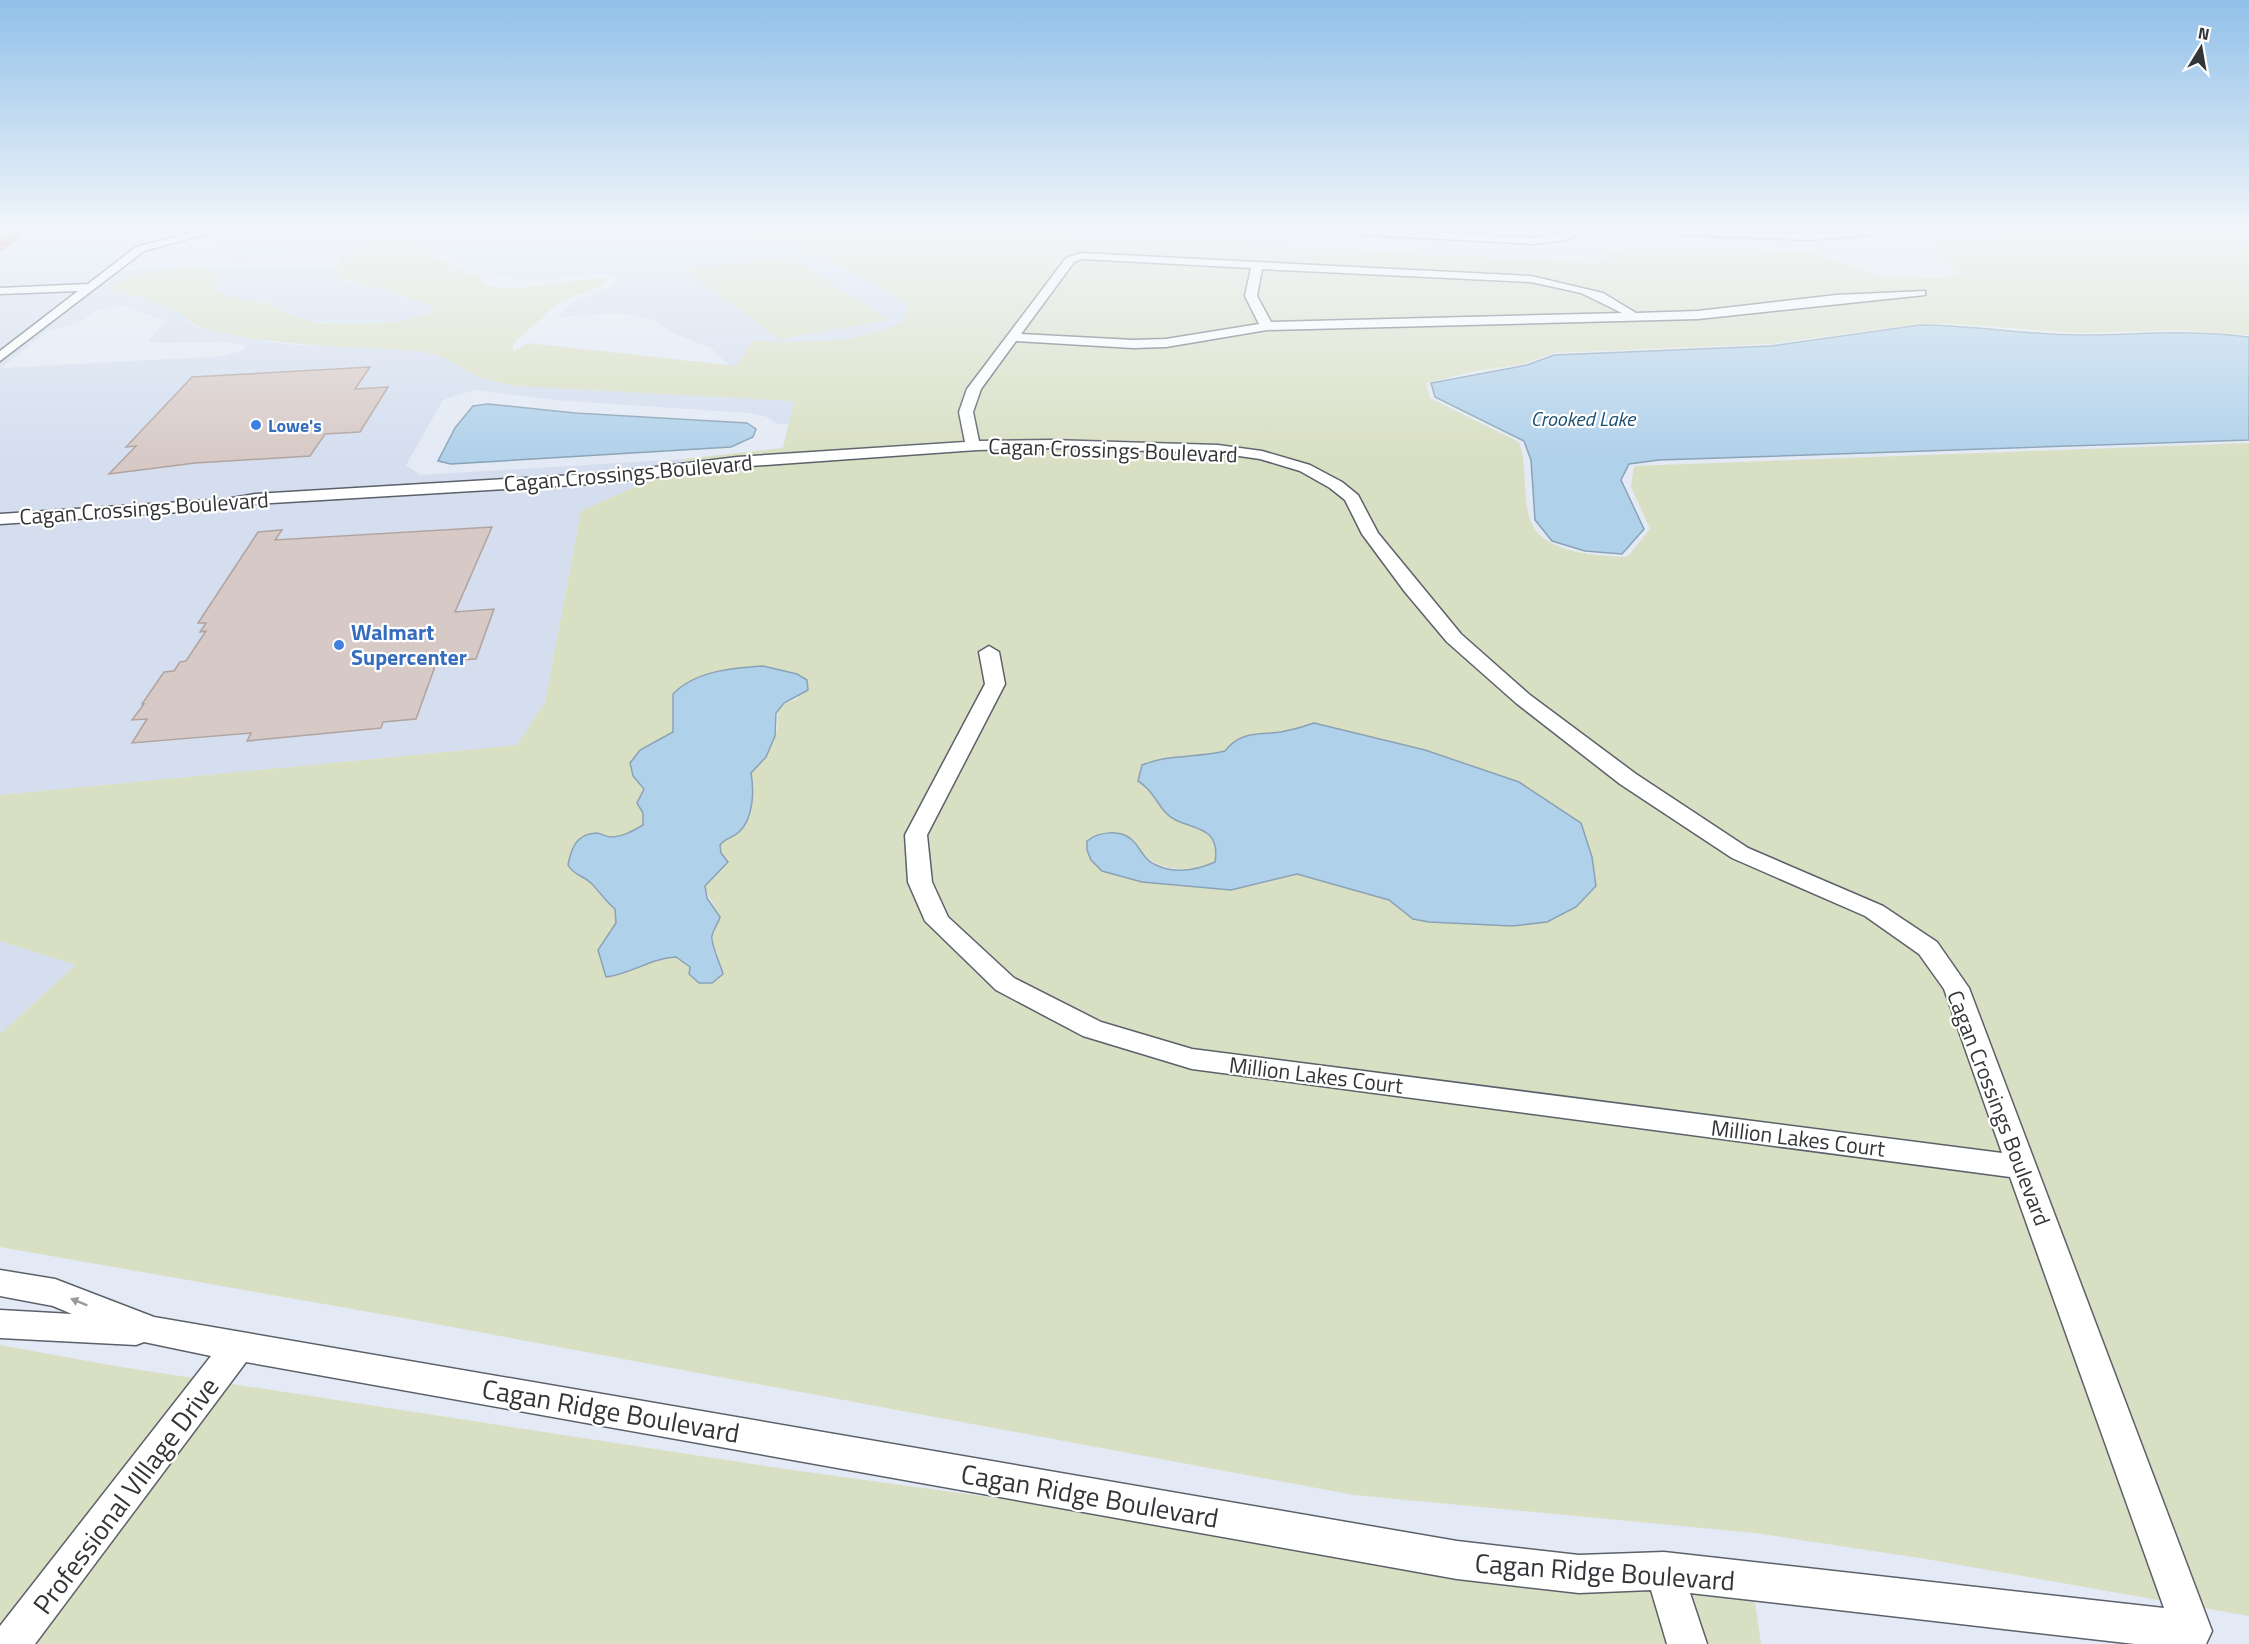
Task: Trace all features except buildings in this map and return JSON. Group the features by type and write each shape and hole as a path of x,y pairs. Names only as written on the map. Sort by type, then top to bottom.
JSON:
{"street":[{"path":"0,357 65,307"},
{"path":"973,446 966,412 974,389 1035,307"},
{"path":"1255,307 1267,326"},
{"path":"1621,307 1634,317"},
{"path":"1012,337 1133,344 1166,343 1267,326 1634,317 1729,313 1772,307"},
{"name":"Cagan Crossings Boulevard","path":"0,519 226,504 255,499 608,478 737,462 973,446 1050,444 1218,449 1278,460 1305,468 1336,485 1352,498 1370,534 1411,588 1454,638 1523,699 1628,780 1740,852 1874,911 1928,948 1956,988 2192,1631"},
{"path":"0,512 233,497 255,499"},
{"name":"Million Lakes Court","path":"989,652 995,684 916,835 920,882 937,921 1005,984 1092,1029 1192,1059 2022,1167"},
{"name":"Cagan Ridge Boulevard","path":"0,1283 55,1293 153,1332 1457,1560 1579,1574 1664,1571 2192,1631"},
{"path":"0,1324 153,1332"},
{"name":"Professional VIllage Drive","path":"11,1644 238,1347"},
{"path":"1664,1571 1687,1644"}],"shaded area":[{"path":"0,307 120,307 100,309 80,322 49,330 1,368 226,356 244,349 244,345 227,342 155,343 148,340 166,321 128,307 166,307 180,313 194,326 284,344 421,351 442,357 478,377 514,386 794,401 789,424 777,424 767,417 749,413 553,400 474,390 443,400 406,465 421,475 684,459 686,464 581,511 545,702 517,745 0,795"},
{"path":"273,307 429,307 436,310 414,319 386,322 352,324 306,321"},
{"path":"569,307 962,307 951,319 731,371 728,364 711,348 675,334 651,319 620,313 558,317"},
{"path":"0,941 76,965 0,1034"}],"green space":[{"path":"166,307 273,307 305,320 352,324 395,322 427,314 435,308 432,307 554,307 513,344 513,352 528,343 736,366 752,341 828,341 865,335 901,322 908,307 2249,307 2249,335 2179,330 2077,333 1956,324 1918,324 1768,344 1553,353 1524,364 1476,371 1426,383 1430,398 1519,442 1530,519 1545,539 1569,550 1623,557 1628,556 1650,529 1631,487 1634,466 2249,443 2249,1616 1926,1559 1755,1533 1354,1495 398,1317 0,1247 0,1034 76,965 0,941 0,795 517,745 545,702 581,511 686,464 684,459 783,448 794,401 514,386 478,377 442,357 421,351 289,343 237,336 197,325","holes":["763,666 797,674 807,680 797,699 782,706 779,710 773,741 765,756 751,773 752,797 745,821 736,834 720,845 721,854 728,862 705,886 717,914 713,941 718,954 690,967 676,957 667,958 606,977 598,950 616,922 615,908 604,900 589,881 568,865 573,846 604,834 619,837 644,825 643,813 637,803 644,789 633,769 640,750 673,732 673,694 682,686 715,672","1314,723 1425,750 1519,782 1581,823 1592,857 1596,886 1576,907 1547,922 1512,926 1413,919 1389,900 1297,874 1231,890 1142,882 1102,871 1131,839 1139,850 1157,864 1179,869 1215,862 1215,848 1207,833 1165,812 1147,788 1138,781 1142,765 1162,759 1225,751 1233,741 1297,729"]},
{"path":"735,307 867,307 888,320 779,339"},
{"path":"0,1345 115,1366 785,1469 1755,1602 1761,1644 0,1644"}],"water":[{"name":"Crooked Lake","path":"1920,325 2060,335 2185,333 2249,337 2249,440 1659,460 1629,464 1621,480 1644,529 1622,554 1585,551 1552,541 1535,520 1531,460 1524,441 1435,397 1431,383 1527,365 1554,355 1771,346"},
{"path":"488,404 575,413 747,423 756,429 753,437 731,447 451,464 438,461 455,428 473,406"},
{"path":"763,666 797,674 807,680 808,690 784,703 776,713 775,736 766,757 751,773 752,795 748,819 739,832 720,845 721,853 728,862 705,886 707,898 720,917 712,939 723,974 712,983 699,983 689,974 690,967 676,957 658,960 606,977 598,950 616,923 615,909 591,883 570,869 568,865 573,848 579,839 589,834 617,836 643,825 643,813 637,803 644,789 633,776 630,763 640,750 673,732 673,694 692,680 715,672"},
{"path":"1314,723 1425,750 1519,782 1581,823 1592,857 1596,886 1576,907 1547,922 1512,926 1429,922 1413,919 1389,900 1297,874 1231,890 1142,882 1102,871 1091,860 1087,850 1087,841 1103,834 1115,833 1131,839 1148,860 1163,868 1186,870 1215,862 1216,849 1213,839 1207,833 1172,818 1138,781 1142,765 1162,759 1225,751 1243,737 1285,731"}],"place":[{"name":"Lowe's","path":"256,425"},
{"name":"Walmart Supercenter","path":"339,645"}]}
